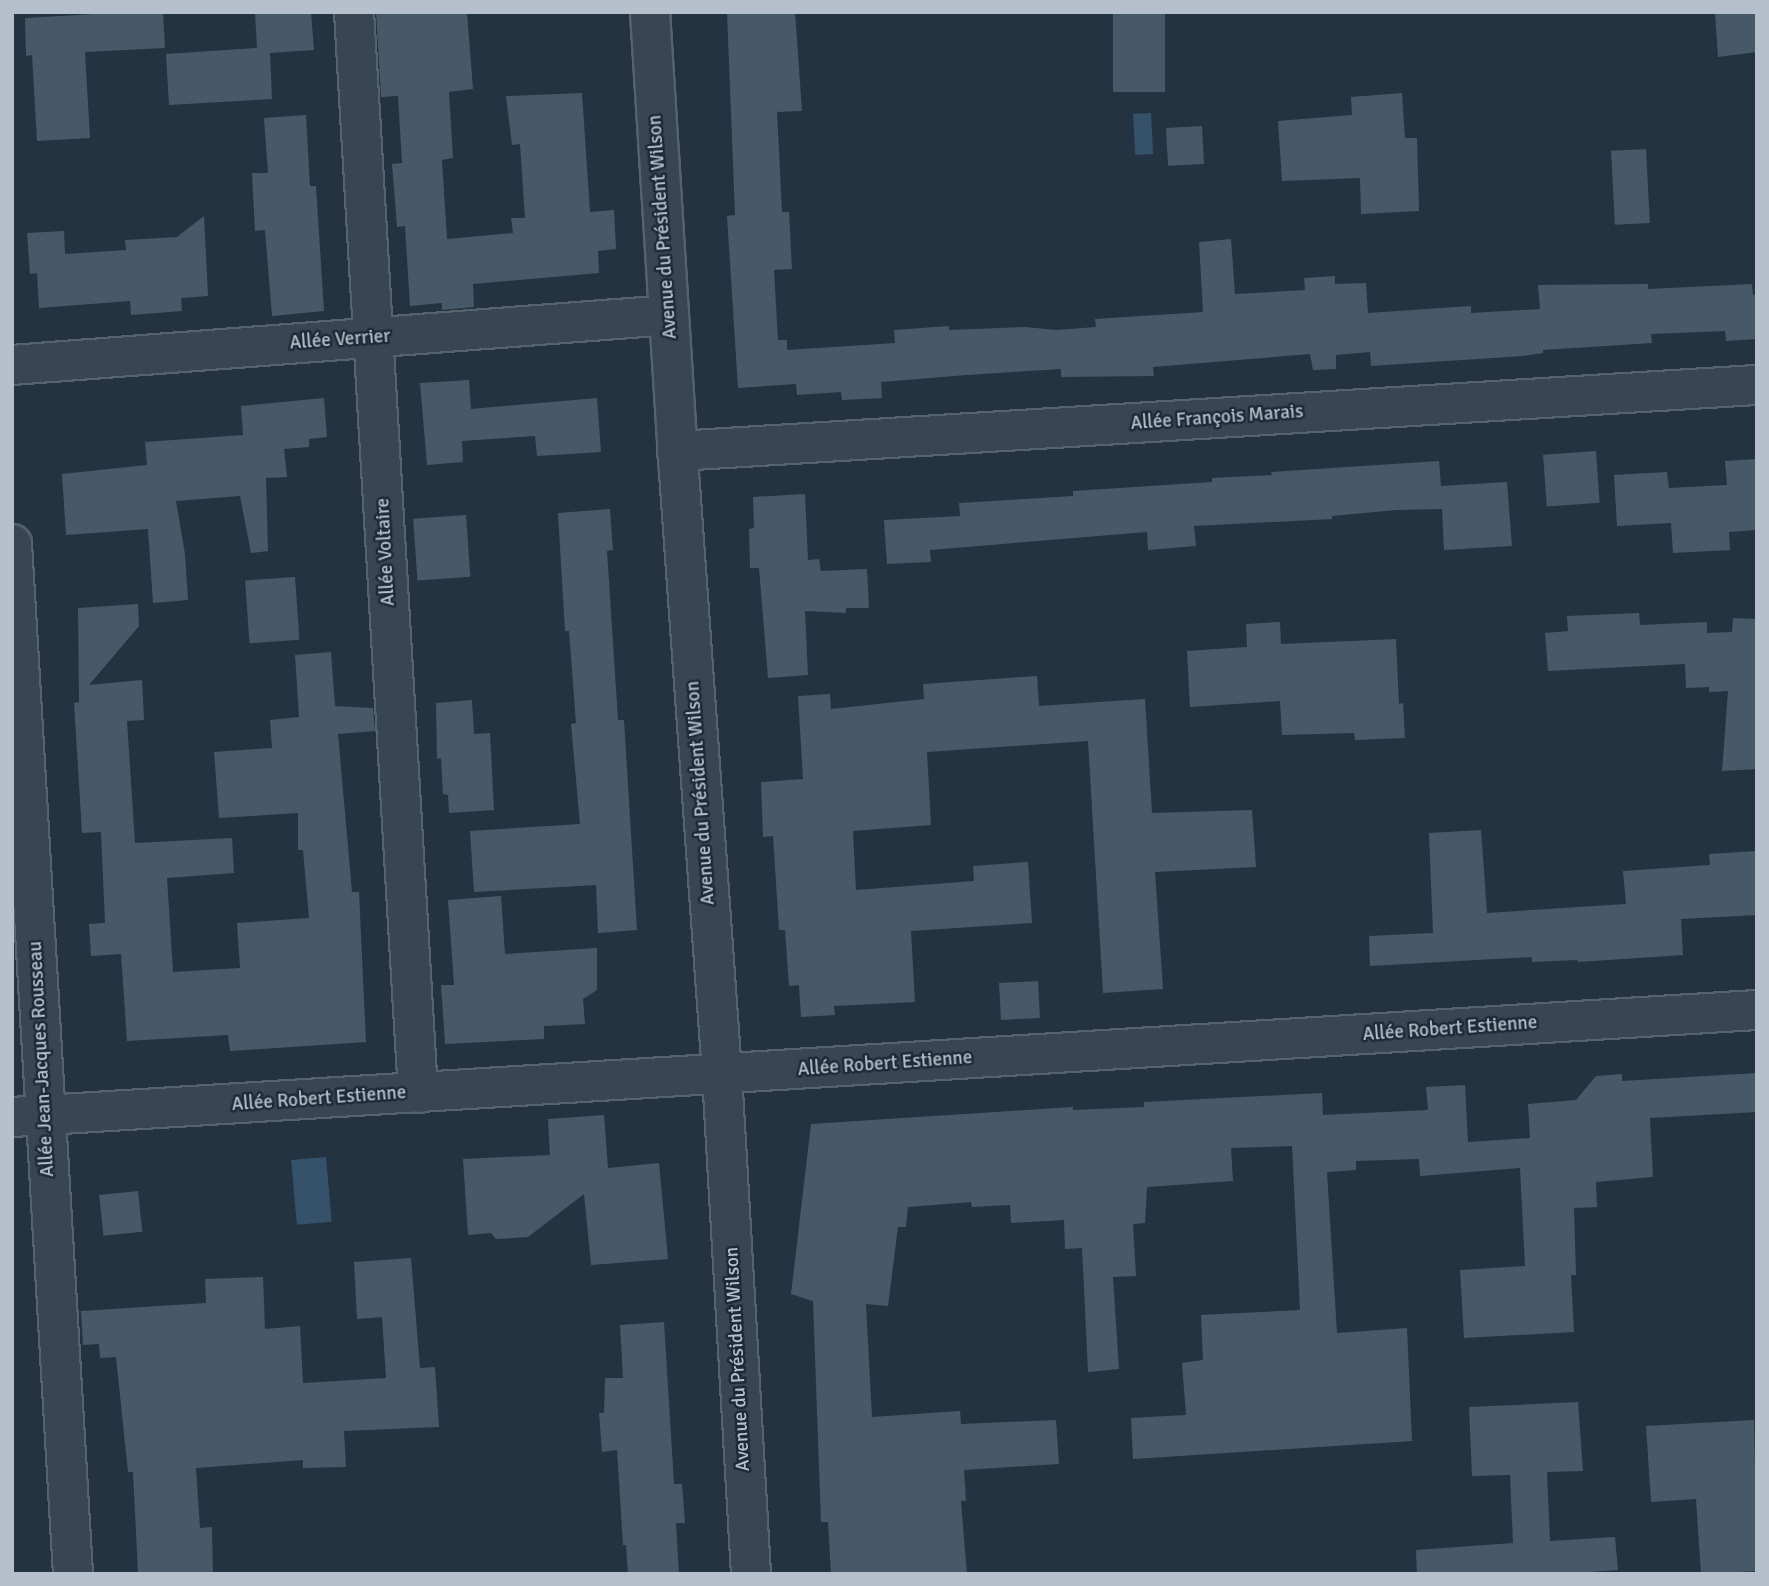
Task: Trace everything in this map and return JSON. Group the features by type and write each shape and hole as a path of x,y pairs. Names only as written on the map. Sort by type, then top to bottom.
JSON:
{"street":[{"name":"Allée Voltaire","path":"354,12 418,1093"},
{"name":"Avenue du Président Wilson","path":"650,12 677,451 722,1074 751,1574"},
{"name":"Allée Verrier","path":"12,365 669,315"},
{"name":"Allée François Marais","path":"677,451 1757,385"},
{"name":"Allée Jean-Jacques Rousseau","path":"12,544 28,1116 73,1574"},
{"name":"Allée Robert Estienne","path":"28,1116 1757,1010"}],"water":[{"path":"1151,113 1153,154 1135,155 1133,114"},
{"path":"326,1157 332,1222 297,1225 291,1160"}],"building":[{"path":"163,12 165,48 85,52 90,138 37,141 32,55 26,56 25,18"},
{"path":"255,12 311,12 314,50 270,53 272,99 169,105 166,54 257,48"},
{"path":"376,12 467,12 473,89 449,92 453,158 442,160 447,239 513,233 511,218 525,218 520,144 512,145 506,96 582,93 590,212 614,210 616,249 598,251 599,273 473,284 474,307 442,310 442,303 410,306 405,226 397,227 392,164 402,163 398,96 381,97"},
{"path":"727,12 795,12 802,111 777,112 782,212 789,212 792,269 774,270 778,340 787,340 787,350 895,343 894,330 949,326 949,330 1025,327 1057,330 1096,327 1095,319 1203,312 1199,242 1231,239 1235,294 1305,290 1304,278 1335,276 1335,284 1366,283 1368,313 1471,306 1471,313 1540,309 1538,285 1648,284 1648,289 1752,284 1753,295 1757,294 1757,339 1726,341 1725,331 1651,334 1652,343 1543,350 1543,353 1523,356 1371,366 1370,352 1336,355 1336,369 1313,370 1310,354 1153,367 1154,376 1061,377 1061,369 967,375 881,382 882,398 842,400 841,392 797,395 796,384 738,388 727,216 735,215"},
{"path":"1113,12 1165,12 1165,92 1113,92"},
{"path":"1715,12 1757,12 1757,52 1718,57"},
{"path":"1402,93 1405,138 1417,138 1419,211 1361,214 1360,178 1282,181 1278,121 1352,115 1351,97"},
{"path":"306,115 310,186 316,186 324,311 272,316 265,230 255,231 252,173 268,173 264,118"},
{"path":"1202,126 1204,164 1168,166 1166,128"},
{"path":"1646,149 1650,223 1615,225 1611,151"},
{"path":"204,216 208,296 181,298 182,311 131,315 130,301 39,308 37,273 30,274 27,233 64,231 65,254 126,250 125,240 177,237"},
{"path":"469,380 471,409 597,398 601,452 537,456 535,436 462,441 463,462 427,465 420,383"},
{"path":"324,398 327,437 309,439 309,447 284,449 287,477 266,478 268,551 251,553 240,496 176,501 185,554 188,600 153,603 148,529 66,535 62,474 147,465 145,442 243,435 241,406"},
{"path":"1596,451 1600,503 1547,507 1543,455"},
{"path":"1757,459 1757,530 1729,532 1730,550 1673,553 1671,523 1617,526 1614,475 1667,472 1669,488 1727,485 1725,461"},
{"path":"1439,461 1441,486 1507,482 1512,546 1444,550 1442,509 1396,510 1332,516 1332,519 1194,526 1196,546 1148,550 1147,532 930,550 931,562 887,564 884,520 960,516 959,503 1073,496 1073,491 1212,482 1212,478 1272,475 1271,472"},
{"path":"805,494 808,560 819,559 821,571 867,569 869,608 846,608 846,613 805,611 808,675 768,678 759,568 750,568 749,529 754,528 753,497"},
{"path":"610,509 613,550 607,551 618,720 624,720 637,930 598,933 596,885 474,892 470,831 580,824 571,724 576,723 569,631 565,631 558,513"},
{"path":"466,515 470,577 417,581 413,519"},
{"path":"295,577 299,640 250,643 245,580"},
{"path":"138,604 139,626 89,685 142,680 144,720 127,721 135,843 232,838 234,873 167,878 173,972 240,968 237,923 309,918 303,850 298,850 298,813 219,818 214,752 272,748 270,720 299,717 295,655 331,652 335,706 373,708 375,731 338,734 352,892 359,892 366,1042 230,1051 228,1035 127,1041 121,954 91,956 89,924 105,923 101,832 82,833 74,703 79,702 78,608"},
{"path":"1639,613 1640,625 1707,622 1707,633 1732,632 1733,618 1757,619 1757,769 1722,771 1728,691 1709,692 1709,687 1686,688 1685,664 1548,671 1545,633 1568,631 1567,616"},
{"path":"1280,622 1281,644 1396,639 1399,704 1403,703 1405,738 1355,740 1354,733 1282,735 1280,701 1190,707 1187,651 1247,647 1246,624"},
{"path":"1037,676 1039,706 1145,699 1152,813 1252,810 1256,867 1155,872 1163,989 1103,993 1088,741 927,752 931,825 853,831 856,890 974,881 973,866 1028,862 1032,923 911,931 915,1002 834,1006 835,1015 801,1017 799,985 789,986 785,930 779,930 773,836 763,837 761,782 803,779 798,696 830,694 831,709 924,699 923,684"},
{"path":"472,700 474,734 490,733 494,810 449,813 448,795 443,794 441,758 437,759 436,703"},
{"path":"1481,830 1487,913 1626,904 1623,871 1710,865 1709,854 1757,851 1757,915 1681,919 1683,955 1578,962 1532,962 1532,957 1370,966 1369,936 1433,933 1429,833"},
{"path":"501,896 505,954 597,948 597,990 583,999 585,1024 544,1026 544,1039 445,1044 441,985 454,985 448,900"},
{"path":"1038,981 1040,1018 1001,1020 999,983"},
{"path":"1757,1073 1757,1112 1650,1118 1653,1177 1596,1182 1597,1207 1574,1208 1576,1275 1571,1275 1574,1332 1464,1338 1460,1270 1525,1266 1520,1168 1420,1176 1419,1159 1356,1161 1356,1170 1327,1172 1337,1333 1407,1328 1412,1441 1133,1459 1131,1418 1186,1415 1182,1363 1203,1360 1201,1315 1300,1310 1292,1146 1231,1148 1233,1181 1147,1187 1145,1223 1133,1224 1136,1276 1113,1277 1119,1369 1088,1372 1082,1248 1065,1249 1064,1220 1011,1223 1010,1205 972,1207 971,1202 908,1207 906,1227 898,1227 888,1306 866,1304 872,1417 960,1411 961,1424 1056,1420 1059,1464 964,1470 966,1501 961,1501 967,1574 831,1574 828,1522 821,1522 813,1301 791,1294 811,1124 1073,1107 1073,1110 1144,1107 1144,1102 1322,1093 1323,1115 1428,1110 1426,1087 1465,1085 1468,1142 1530,1138 1528,1104 1576,1100 1596,1076 1622,1074 1622,1081"},
{"path":"604,1115 608,1168 659,1163 668,1259 591,1265 584,1194 528,1237 496,1239 491,1233 468,1235 463,1159 550,1155 548,1119"},
{"path":"138,1191 142,1232 103,1236 99,1195"},
{"path":"411,1258 420,1368 435,1367 439,1427 344,1431 346,1467 303,1468 303,1460 196,1468 200,1528 212,1527 213,1574 138,1574 133,1472 128,1472 116,1357 100,1358 99,1344 83,1345 81,1311 206,1303 205,1279 263,1277 265,1329 300,1326 303,1383 386,1378 382,1317 357,1319 354,1262"},
{"path":"664,1322 674,1484 682,1484 685,1523 676,1523 679,1574 628,1574 626,1545 623,1545 617,1450 602,1452 599,1413 604,1413 605,1378 623,1378 620,1325"},
{"path":"1578,1402 1583,1471 1547,1472 1550,1541 1615,1537 1618,1570 1561,1574 1417,1574 1416,1550 1513,1543 1510,1475 1472,1476 1469,1407"},
{"path":"1754,1420 1757,1571 1701,1574 1696,1499 1651,1502 1646,1426"}]}
